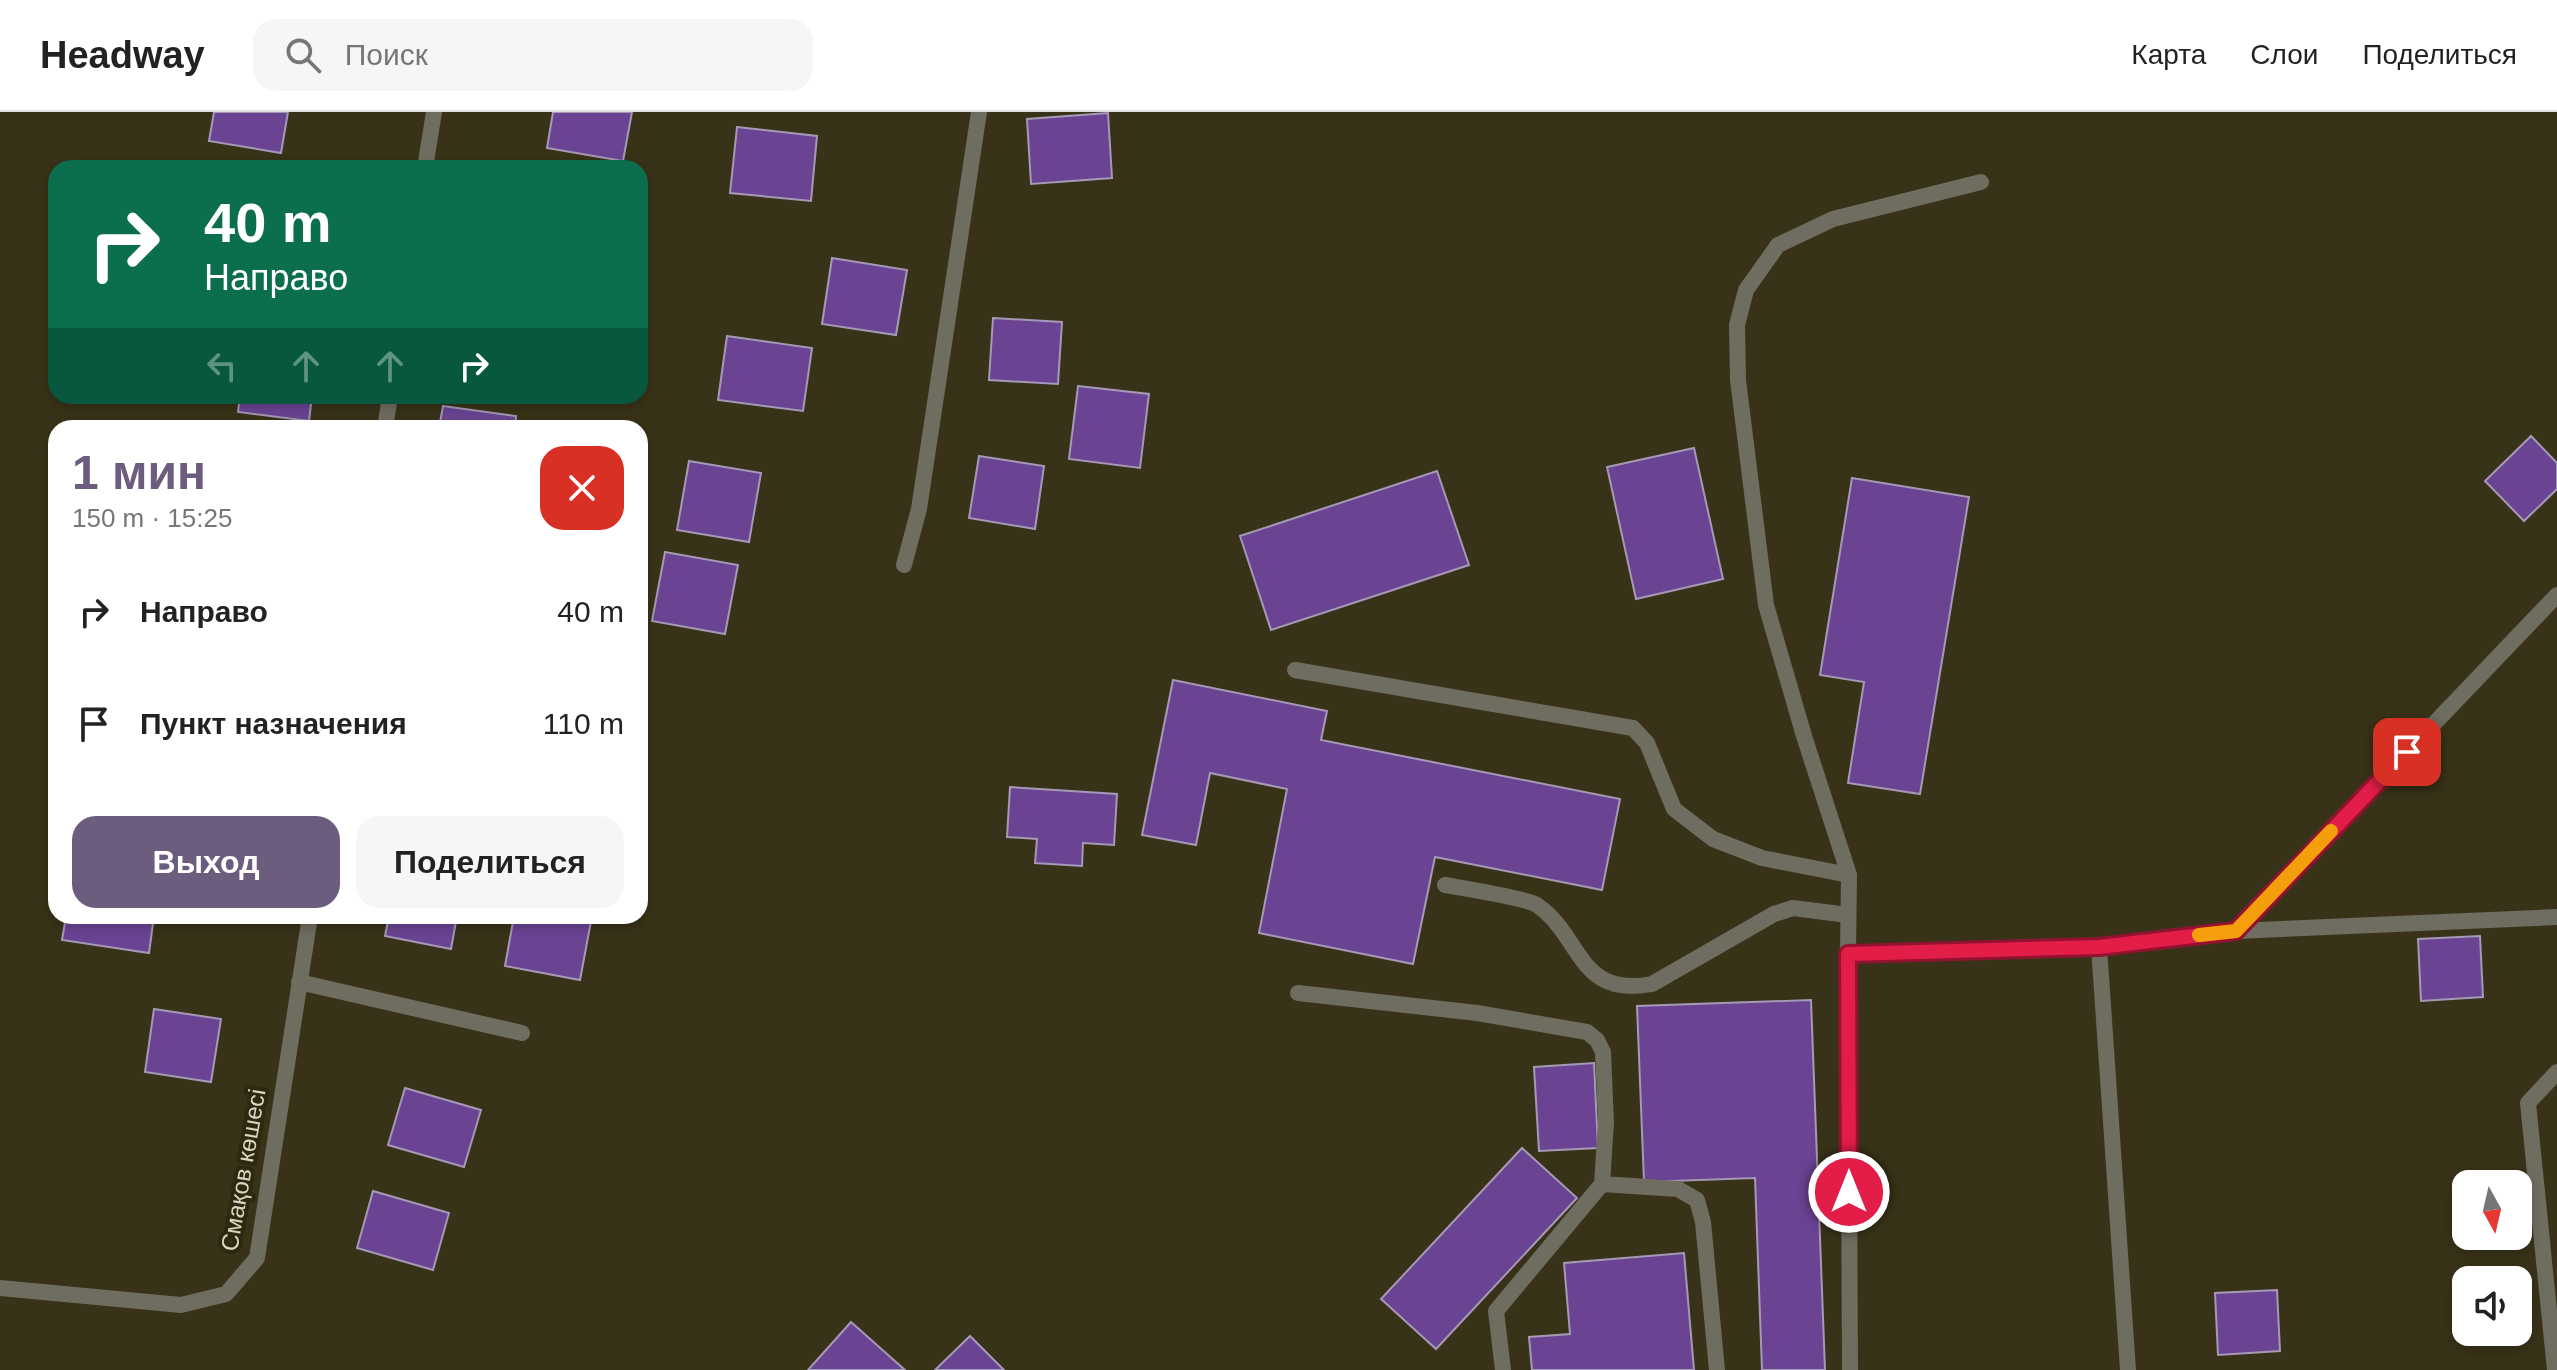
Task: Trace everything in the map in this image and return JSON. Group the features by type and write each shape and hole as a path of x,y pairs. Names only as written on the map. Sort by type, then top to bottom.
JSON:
{"street":[{"path":"426,160 434,112"},
{"path":"904,565 919,509 979,112"},
{"path":"1850,1370 1849,875 1766,605 1738,380 1737,325 1746,290 1778,245 1833,219 1981,182"},
{"path":"2236,931 2557,595"},
{"path":"1295,670 1633,728 1647,743 1674,809 1713,839 1762,858 1849,875"},
{"path":"1445,885 1535,904 1562,932 1585,965 1609,984 1635,987 1652,984 1774,914 1793,908 1848,915"},
{"path":"1848,954 2099,947 2236,931 2557,917"},
{"name":"Смақов көшесі","path":"0,1288 181,1305 226,1294 257,1258 309,924"},
{"path":"2099,947 2128,1370"},
{"path":"299,982 522,1033"},
{"path":"1298,993 1477,1013 1587,1032 1597,1040 1603,1052 1606,1122 1602,1184 1496,1311 1503,1370"},
{"path":"2555,1370 2528,1103 2557,1072"},
{"path":"1602,1184 1678,1189 1697,1200 1703,1222 1717,1370"}],"building":[{"path":"214,112 288,112 281,153 209,141"},
{"path":"553,112 632,112 623,160 547,148"},
{"path":"1108,113 1112,178 1031,184 1027,119"},
{"path":"737,127 817,136 811,201 730,193"},
{"path":"832,258 907,270 896,335 822,324"},
{"path":"993,318 1062,322 1058,384 989,380"},
{"path":"727,336 812,348 803,411 718,400"},
{"path":"1078,386 1149,394 1140,468 1069,459"},
{"path":"239,404 311,404 309,420 238,412"},
{"path":"443,406 516,416 516,420 440,420"},
{"path":"2531,436 2557,463 2557,489 2524,521 2485,481"},
{"path":"1694,448 1723,579 1636,599 1607,467"},
{"path":"979,456 1044,466 1035,529 969,518"},
{"path":"689,461 761,473 749,542 677,530"},
{"path":"1437,471 1469,565 1271,630 1240,536"},
{"path":"1852,478 1969,497 1920,794 1848,783 1864,682 1820,675"},
{"path":"665,552 738,565 725,634 652,621"},
{"path":"1173,680 1327,711 1321,740 1620,799 1602,890 1435,857 1413,964 1259,933 1287,789 1210,773 1196,845 1142,835"},
{"path":"1010,787 1117,794 1114,845 1083,843 1082,866 1035,863 1037,839 1007,837"},
{"path":"65,924 153,924 149,953 62,940"},
{"path":"387,924 456,924 451,949 385,936"},
{"path":"513,924 590,924 580,980 505,966"},
{"path":"2480,936 2483,997 2421,1001 2418,939"},
{"path":"1811,1000 1825,1370 1762,1370 1755,1178 1644,1182 1637,1006"},
{"path":"154,1009 221,1019 211,1082 145,1072"},
{"path":"1594,1063 1598,1148 1539,1151 1534,1067"},
{"path":"405,1088 481,1110 464,1167 388,1145"},
{"path":"1522,1148 1577,1198 1436,1349 1381,1299"},
{"path":"373,1191 449,1213 433,1270 357,1248"},
{"path":"1684,1253 1694,1370 1532,1370 1529,1337 1570,1334 1564,1263"},
{"path":"2277,1290 2280,1351 2218,1355 2215,1293"},
{"path":"851,1322 905,1370 808,1370"},
{"path":"970,1336 1004,1370 935,1370"}],"slow traffic":[{"path":"2199,935 2236,931 2331,831"}],"route":[{"path":"1849,1192 1848,954 2099,947 2236,931 2407,752"}]}
